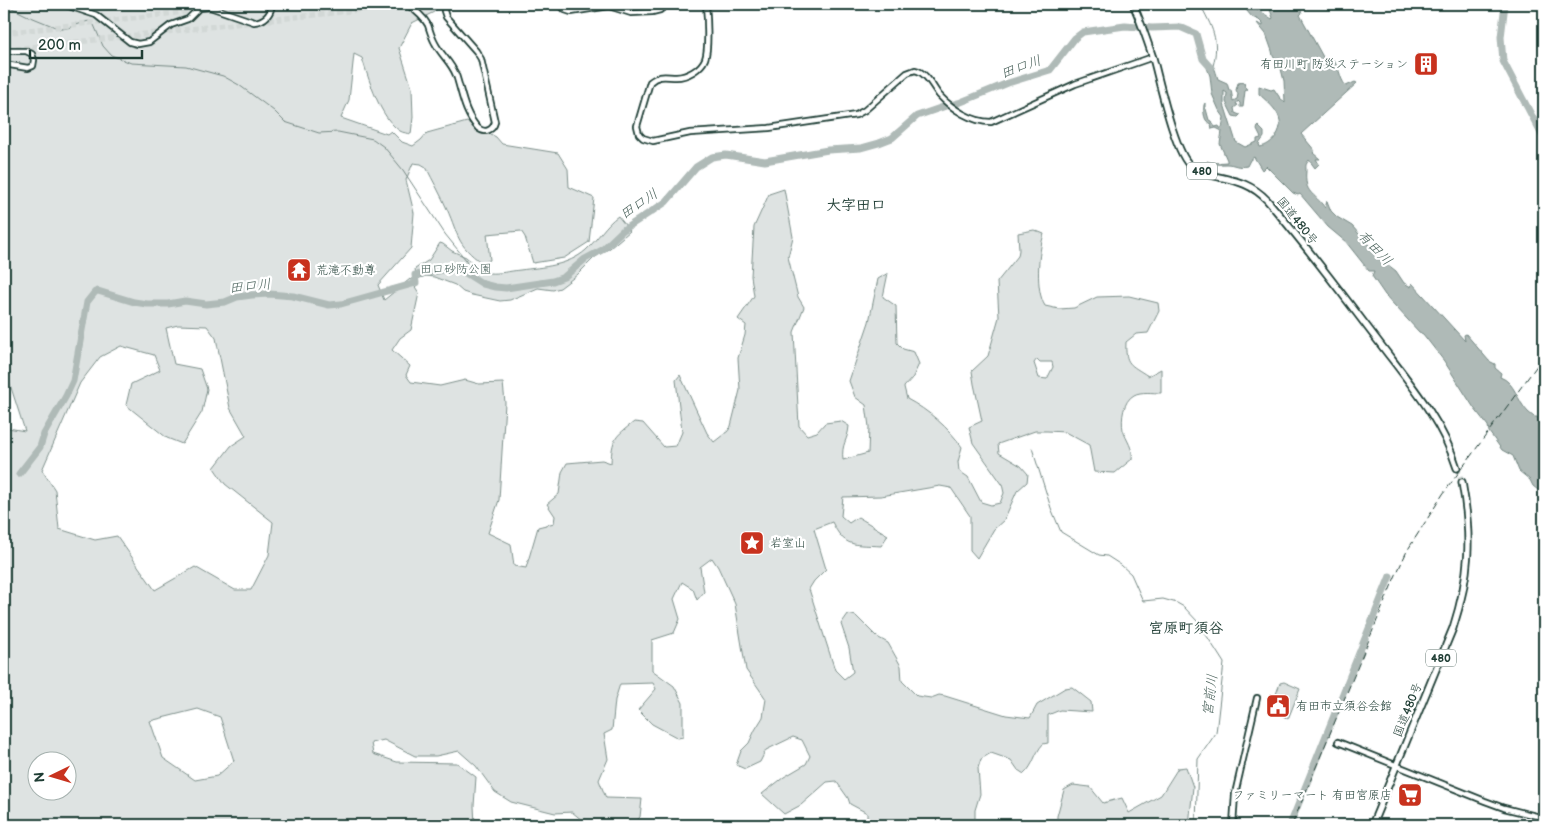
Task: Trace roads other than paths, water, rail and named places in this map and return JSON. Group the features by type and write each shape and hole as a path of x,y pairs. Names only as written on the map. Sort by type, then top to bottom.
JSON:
{"highway":[{"name":"国道480号","path":"1133,4 1144,31 1176,141 1183,157 1190,166 1252,187 1267,200 1345,297 1416,392 1439,427 1457,468"},
{"name":"国道480号","path":"1372,825 1453,628 1462,600 1468,563 1469,541 1468,512 1462,482"}],"street":[{"path":"63,4 93,13 130,42 140,44 148,42 172,24 186,20 199,8 213,8 254,22 262,21 266,17 271,10 272,4"},
{"path":"406,4 425,20 436,45 456,76 461,98 469,114 479,128 488,131 494,127 495,122 483,65 476,51 446,17 444,11 445,4"},
{"path":"560,4 565,10 571,12 609,6 633,14 657,11 668,4"},
{"path":"706,4 705,60 698,68 685,76 661,76 650,82 637,126 639,134 646,140 653,141 693,132 770,128 856,115 865,110 907,73 913,70 923,74 944,100 952,106 974,119 991,122 1075,84 1152,57"},
{"path":"4,50 30,52 34,60 33,66 28,68 4,64"},
{"path":"1233,825 1235,794 1256,698"},
{"path":"1338,742 1510,810 1544,818"}],"waterway":[{"path":"4,4 60,29 89,21 94,25 103,46 111,55 131,63 186,66 223,76 239,85 274,111 285,122 319,133 338,132 373,139 384,147 403,170 445,234 466,260 467,274"},
{"path":"1200,4 1214,34 1216,49 1213,66"},
{"path":"1505,4 1501,37 1503,61 1544,139"},
{"name":"田口川","path":"19,474 40,447 44,434 73,381 87,302 95,292 98,291 147,304 168,304 185,301 206,304 225,302 237,297 269,294 293,296 329,305 341,304 416,283 415,275 454,268 483,284 495,287 506,288 553,281 564,277 585,259 602,250 623,230 666,202 696,167 712,157 726,155 765,161 828,150 861,148 879,143 892,138 917,116 1050,70 1075,38 1083,32 1125,26 1152,28 1180,27 1196,34 1203,59 1211,68"},
{"name":"宮前川","path":"1032,448 1051,508 1061,532 1099,555 1107,556 1121,565 1131,574 1143,601 1163,599 1184,607 1198,622 1224,663 1216,733 1198,759 1196,825"},
{"path":"1290,825 1390,576"}],"tunnel":[{"path":"212,8 251,4"},
{"path":"15,49 410,4"},
{"path":"4,33 200,10"},
{"path":"1457,468 1462,482"}],"railway":[{"path":"1292,825 1407,551 1443,494 1544,356"}],"place":[{"name":"有田川町 防災ステーション","path":"1426,64"},
{"name":"荒滝不動尊","path":"299,270"},
{"name":"岩室山","path":"752,543"},
{"name":"有田市立須谷会館","path":"1278,706"},
{"name":"ファミリーマート 有田宮原店","path":"1410,795"}],"district":[{"name":"大字田口","path":"856,205"},
{"name":"宮原町須谷","path":"1186,628"}],"water label":[{"name":"有田川","path":"1375,248"}],"park label":[{"name":"田口砂防公園","path":"456,269"}]}
